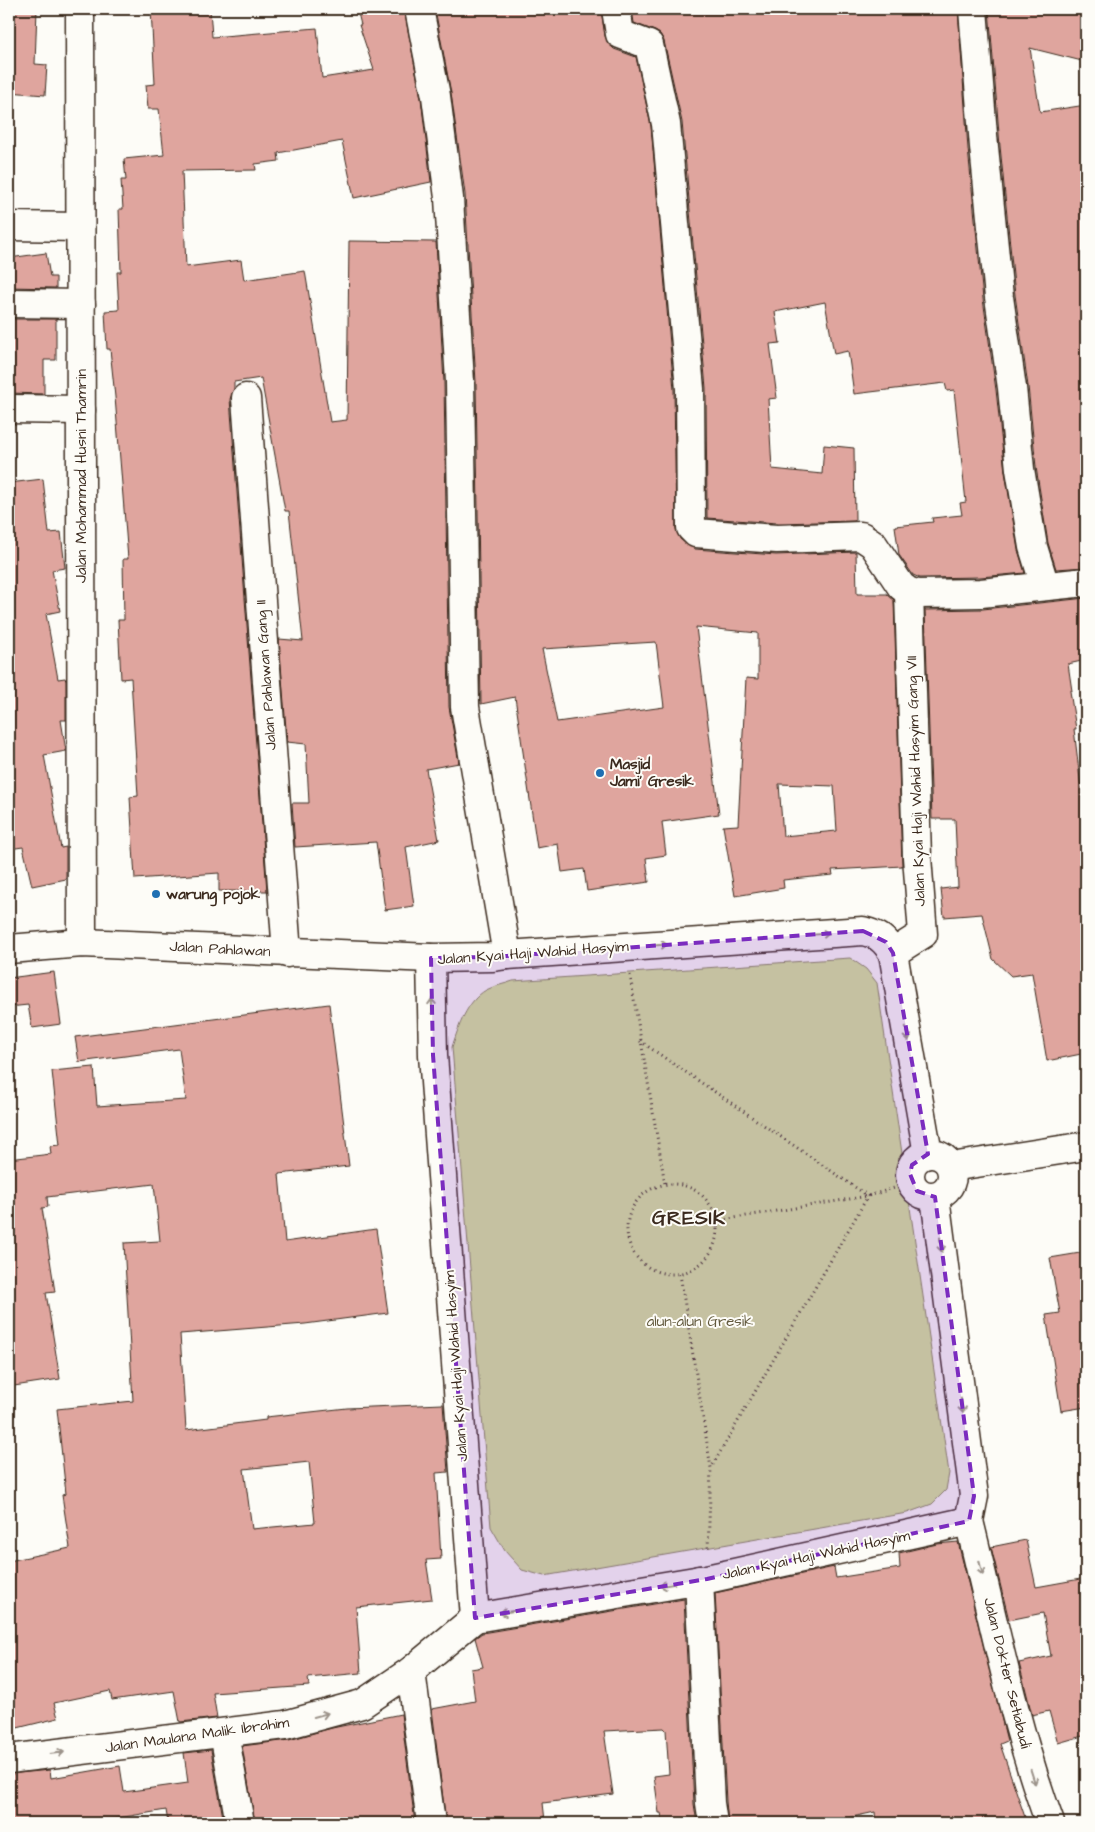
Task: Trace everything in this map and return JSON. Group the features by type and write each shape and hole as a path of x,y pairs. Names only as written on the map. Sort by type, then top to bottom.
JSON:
{"street":[{"name":"Jalan Mohammad Husni Thamrin","path":"80,9 82,943"},
{"path":"419,9 436,96 449,198 460,382 465,708 507,955"},
{"path":"616,9 620,34 649,45 666,124 690,389 691,528 696,533 777,539 861,536 873,544 901,586 909,592 918,594 981,593 1086,582"},
{"path":"973,9 998,288 1020,469 1033,547 1045,586"},
{"path":"9,226 80,227"},
{"path":"9,303 81,304"},
{"name":"Jalan Pahlawan Gang II","path":"246,398 287,953"},
{"path":"9,409 81,410"},
{"name":"Jalan Kyai Haji Wahid Hasyim Gang VII","path":"893,953 923,934 917,857 909,592"},
{"name":"Jalan Kyai Haji Wahid Hasyim","path":"893,953 886,942 875,934 863,931 493,957 432,958 433,1055 475,1618 703,1579 970,1521"},
{"name":"Jalan Pahlawan","path":"9,949 82,943 432,958"},
{"path":"893,953 928,1154"},
{"path":"951,1167 1086,1146"},
{"path":"928,1154 937,1154 946,1159 951,1167 953,1176 950,1186 944,1193 935,1197 925,1196 917,1191 912,1183 910,1174 912,1165 919,1158 928,1154"},
{"path":"935,1197 974,1496 970,1521"},
{"name":"Jalan Dokter Setiabudi","path":"970,1521 1020,1728 1033,1776 1050,1823"},
{"path":"703,1579 710,1803 713,1823"},
{"name":"Jalan Maulana Malik Ibrahim","path":"9,1759 285,1725 362,1704 411,1670 475,1618"},
{"path":"411,1670 431,1823"},
{"path":"224,1732 240,1823"}],"path":[{"path":"625,948 665,1184"},
{"path":"640,1041 868,1196"},
{"path":"716,1221 868,1196 912,1183"},
{"path":"665,1184 679,1184 692,1188 703,1196 712,1208 716,1221 717,1235 713,1248 705,1260 694,1269 680,1274 666,1274 653,1270 641,1261 633,1250 628,1236 628,1222 632,1209 640,1197 652,1189 665,1184"},
{"path":"711,1468 868,1196"},
{"path":"680,1274 711,1468 703,1579"}],"highlighted area":[{"path":"863,931 886,942 893,953 928,1154 912,1165 910,1174 917,1191 935,1197 974,1496 969,1521 707,1579 475,1618 433,1055 431,958 493,957"}],"green space":[{"name":"alun-alun Gresik","path":"850,958 866,969 877,983 949,1473 946,1490 932,1504 907,1513 544,1576 522,1570 505,1551 491,1527 452,1047 464,1015 473,1001 486,990 513,981"}],"building":[{"path":"9,9 37,9 35,64 47,65 45,95 9,92"},
{"path":"151,9 210,9 212,37 317,28 322,78 374,70 359,25 361,25 357,9 404,9 421,98 431,182 354,198 342,141 278,153 279,161 255,164 256,170 182,171 186,267 241,260 244,280 305,271 330,422 347,420 349,241 436,242 444,383 449,707 459,763 426,769 439,840 406,847 414,906 385,910 376,842 295,847 292,803 309,803 306,744 287,742 279,639 303,641 289,511 285,511 261,378 234,382 234,389 230,399 267,891 219,891 219,873 135,879 130,797 138,796 131,678 121,679 118,620 124,620 123,559 128,559 115,397 110,349 107,349 105,311 119,310 117,272 121,272 119,209 123,209 121,180 126,180 124,159 164,155 159,109 148,109 146,85 155,84"},
{"path":"435,9 601,9 605,36 608,43 614,49 636,57 651,126 674,390 676,529 680,539 695,549 776,555 856,552 857,594 887,594 894,600 902,866 832,870 833,875 783,880 784,888 735,896 723,826 738,825 746,678 758,679 758,633 696,627 719,814 662,822 666,855 646,858 649,882 587,891 584,869 562,872 558,844 537,848 515,697 481,704 476,382 465,194 451,93","holes":["656,642 664,707 557,722 542,649","779,784 834,786 837,831 783,836"]},
{"path":"632,9 958,9 968,149 983,299 1005,472 1018,550 1025,573 980,577 920,578 913,575 899,555 895,526 933,522 932,518 962,515 960,503 966,502 954,390 947,391 945,383 854,394 848,351 834,354 825,302 775,312 780,343 770,344 777,398 768,399 772,469 822,474 824,445 854,448 855,521 777,523 707,518 706,388 682,122 664,41 660,34 655,31 634,23"},
{"path":"989,9 1086,9 1086,62 1030,48 1040,112 1086,105 1086,567 1056,569 1048,543 1036,467 1028,386 1015,295"},
{"path":"46,253 50,277 56,277 56,288 9,287 9,258"},
{"path":"9,319 56,319 56,360 44,360 44,394 9,393"},
{"path":"43,479 49,533 61,532 65,568 52,570 60,611 46,614 58,679 65,678 66,681 66,720 61,720 66,751 44,755 61,848 66,847 66,879 32,886 23,847 9,849 9,483"},
{"path":"1086,598 1086,660 1068,664 1082,796 1086,796 1086,1053 1047,1061 1032,973 1011,976 993,959 982,914 944,917 941,889 958,887 955,819 932,819 925,610 983,609"},
{"path":"54,972 61,1024 32,1028 28,1005 9,1007 9,978"},
{"path":"329,1004 349,1166 279,1174 285,1242 376,1229 388,1313 305,1324 180,1334 186,1430 266,1420 266,1417 347,1408 443,1404 448,1472 436,1473 441,1559 426,1560 432,1599 356,1607 361,1673 308,1678 309,1686 213,1693 217,1718 180,1722 174,1691 112,1700 110,1691 54,1703 58,1718 9,1730 9,1561 70,1548 62,1495 66,1494 57,1409 133,1401 124,1243 160,1241 154,1184 47,1197 48,1207 42,1208 55,1292 46,1293 60,1379 14,1386 9,1357 9,1159 51,1154 50,1146 60,1145 52,1071 94,1067 97,1106 186,1100 179,1049 79,1062 75,1037","holes":["309,1462 315,1523 252,1529 244,1469"]},
{"path":"1086,1252 1086,1407 1061,1411 1046,1315 1060,1313 1050,1258"},
{"path":"1026,1540 1036,1587 1086,1578 1086,1735 1058,1743 1049,1711 1032,1715 1019,1663 1051,1656 1043,1613 1009,1620 991,1547"},
{"path":"958,1542 1007,1741 1000,1744 1027,1823 876,1823 875,1812 825,1823 728,1823 715,1593 834,1567 836,1578 900,1568 899,1553 937,1544"},
{"path":"684,1599 694,1804 697,1823 663,1823 661,1813 659,1813 654,1776 669,1774 666,1730 664,1728 604,1731 613,1794 543,1803 545,1821 530,1823 446,1823 432,1709 475,1701 471,1669 483,1667 475,1638 482,1633"},
{"path":"401,1714 415,1823 255,1823 242,1746 289,1740 332,1728"},
{"path":"211,1750 224,1823 168,1823 166,1810 88,1823 9,1823 9,1774 50,1770 51,1778 120,1766 124,1792 188,1783 184,1753"}],"place":[{"name":"Masjid Jami' Gresik","path":"600,773"},
{"name":"warung pojok","path":"156,894"}],"district":[{"name":"GRESIK","path":"689,1218"}]}
